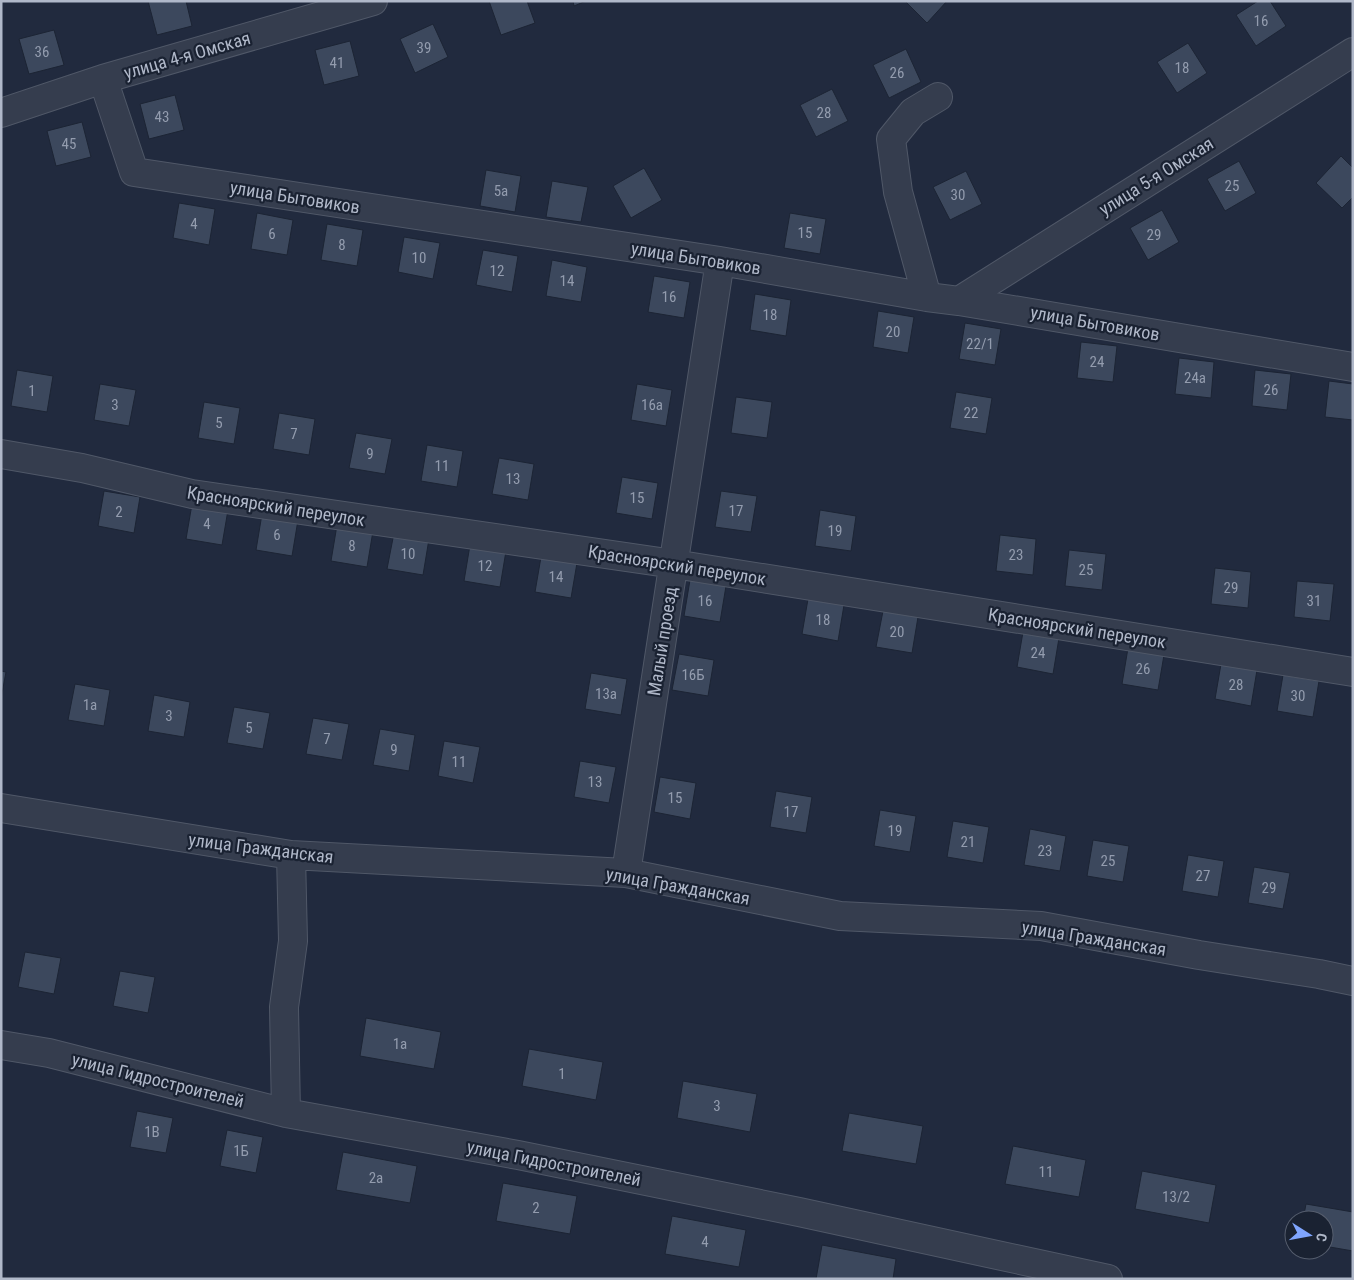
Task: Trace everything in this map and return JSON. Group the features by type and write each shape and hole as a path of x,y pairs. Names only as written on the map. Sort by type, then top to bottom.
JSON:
{"street":[{"name":"улица 4-я Омская","path":"1,113 104,79 373,1"},
{"name":"улица 5-я Омская","path":"959,301 1353,52"},
{"name":"улица Бытовиков","path":"104,79 134,172 720,261 1353,367"},
{"path":"927,297 898,192 892,139 913,112 938,97"},
{"name":"Малый проезд","path":"626,873 720,261"},
{"name":"Красноярский переулок","path":"1,454 82,468 192,494 674,564 1353,672"},
{"name":"улица Гражданская","path":"1,808 291,855 626,873 840,916 1041,926 1353,981"},
{"path":"286,1113 284,1007 293,941 291,855"},
{"name":"улица Гидростроителей","path":"1,1045 50,1053 286,1113 518,1155 799,1212 1108,1279"}],"building":[{"path":"148,1 186,1 192,26 157,35"},
{"path":"489,1 527,1 535,23 501,35"},
{"path":"573,1 586,1 574,6"},
{"path":"905,1 947,1 927,23"},
{"path":"1258,1 1270,1 1286,26 1256,46 1236,15"},
{"path":"433,24 448,57 415,73 400,39"},
{"path":"54,30 64,65 29,74 19,39"},
{"path":"350,41 359,76 324,85 315,50"},
{"path":"1188,43 1207,73 1177,93 1157,62"},
{"path":"906,49 921,82 889,98 873,65"},
{"path":"832,89 848,121 816,137 800,105"},
{"path":"175,95 184,130 149,139 140,104"},
{"path":"82,122 91,157 56,166 47,131"},
{"path":"1341,156 1353,168 1353,197 1342,208 1316,183"},
{"path":"1239,161 1256,193 1225,211 1207,179"},
{"path":"644,168 662,200 631,218 613,186"},
{"path":"486,170 521,176 515,212 480,206"},
{"path":"966,171 982,204 950,220 933,187"},
{"path":"552,181 588,187 581,222 546,217"},
{"path":"179,203 215,209 209,245 173,238"},
{"path":"1162,210 1179,242 1148,260 1130,228"},
{"path":"257,213 293,220 287,255 251,249"},
{"path":"790,213 826,219 820,254 784,248"},
{"path":"327,224 363,230 357,266 321,260"},
{"path":"404,237 440,243 433,279 398,272"},
{"path":"483,250 518,256 512,292 476,285"},
{"path":"552,260 587,267 581,302 546,296"},
{"path":"654,276 690,282 684,318 648,312"},
{"path":"755,294 791,300 786,336 750,330"},
{"path":"878,311 914,317 908,353 873,347"},
{"path":"965,323 1001,329 995,365 959,359"},
{"path":"1081,342 1117,346 1113,382 1077,378"},
{"path":"1179,358 1214,362 1211,398 1175,394"},
{"path":"17,370 53,376 47,412 11,406"},
{"path":"1255,370 1291,374 1287,410 1252,406"},
{"path":"1329,381 1353,384 1353,420 1325,417"},
{"path":"100,384 136,390 129,426 94,420"},
{"path":"637,384 672,390 666,426 631,420"},
{"path":"956,392 992,398 986,434 950,428"},
{"path":"736,397 772,402 767,438 731,433"},
{"path":"204,402 240,408 234,444 198,438"},
{"path":"279,413 315,419 309,455 273,449"},
{"path":"356,433 392,439 385,474 349,468"},
{"path":"427,445 463,451 457,487 421,481"},
{"path":"499,458 534,464 528,500 492,494"},
{"path":"622,477 658,483 652,519 616,513"},
{"path":"104,491 140,497 134,533 98,526"},
{"path":"721,491 757,496 751,532 715,527"},
{"path":"192,504 228,510 222,545 186,539"},
{"path":"820,510 856,516 851,551 815,546"},
{"path":"262,514 298,520 292,556 256,550"},
{"path":"337,525 373,531 367,567 331,561"},
{"path":"394,533 429,539 423,575 387,569"},
{"path":"1000,535 1036,539 1033,575 996,571"},
{"path":"470,545 506,551 500,587 464,581"},
{"path":"1069,550 1106,554 1102,590 1065,586"},
{"path":"541,557 577,563 571,598 535,592"},
{"path":"1215,568 1251,572 1248,608 1211,604"},
{"path":"690,580 726,586 720,622 684,616"},
{"path":"1297,581 1334,584 1330,621 1294,617"},
{"path":"808,599 844,605 838,641 802,634"},
{"path":"883,611 918,617 912,653 876,647"},
{"path":"1023,632 1059,638 1053,674 1017,667"},
{"path":"1128,648 1164,655 1158,690 1122,684"},
{"path":"679,654 714,660 708,696 672,690"},
{"path":"1221,664 1257,670 1251,706 1215,699"},
{"path":"1,671 6,672 1,699"},
{"path":"591,673 627,679 621,715 585,709"},
{"path":"1283,675 1319,681 1313,717 1277,711"},
{"path":"75,684 110,690 104,726 68,720"},
{"path":"154,695 190,702 184,737 148,731"},
{"path":"234,707 270,713 263,749 227,743"},
{"path":"313,718 349,724 342,760 306,754"},
{"path":"380,729 415,735 409,771 373,765"},
{"path":"444,741 480,747 473,783 438,776"},
{"path":"580,761 616,767 609,803 574,797"},
{"path":"660,777 696,783 690,819 654,812"},
{"path":"776,791 812,797 806,833 770,827"},
{"path":"880,810 916,816 910,852 874,846"},
{"path":"953,821 989,827 983,863 947,857"},
{"path":"1030,829 1066,836 1060,871 1024,865"},
{"path":"1093,840 1129,846 1123,882 1087,876"},
{"path":"1188,855 1224,861 1218,897 1182,891"},
{"path":"1254,867 1290,873 1283,909 1248,903"},
{"path":"25,952 61,958 54,994 18,987"},
{"path":"120,971 155,977 148,1013 113,1006"},
{"path":"366,1018 441,1032 434,1069 360,1056"},
{"path":"529,1049 603,1062 596,1100 522,1086"},
{"path":"683,1081 757,1094 750,1132 677,1118"},
{"path":"137,1111 173,1118 166,1153 130,1147"},
{"path":"849,1113 923,1126 916,1164 842,1151"},
{"path":"227,1130 263,1137 256,1173 220,1166"},
{"path":"1013,1146 1086,1160 1079,1197 1005,1184"},
{"path":"343,1152 417,1166 410,1203 336,1190"},
{"path":"1142,1171 1216,1185 1209,1223 1135,1209"},
{"path":"503,1183 577,1196 570,1234 496,1221"},
{"path":"1306,1204 1353,1212 1353,1251 1334,1248 1334,1210 1305,1210"},
{"path":"672,1216 746,1230 739,1267 665,1254"},
{"path":"822,1245 896,1259 893,1279 816,1279"}]}
